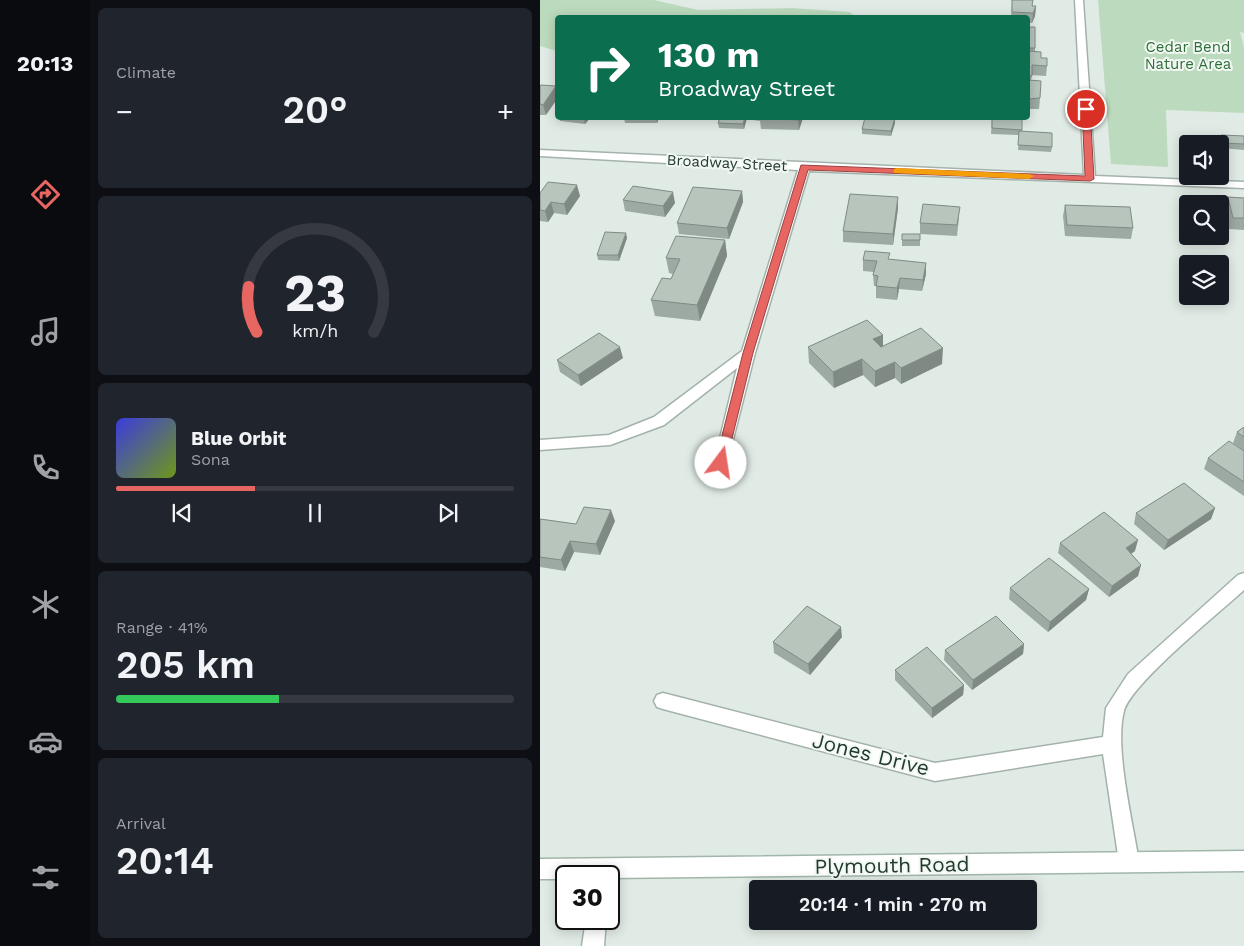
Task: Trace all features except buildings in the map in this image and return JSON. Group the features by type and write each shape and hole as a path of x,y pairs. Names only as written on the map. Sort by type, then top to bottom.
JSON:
{"street":[{"path":"1079,0 1090,179"},
{"name":"Broadway Street","path":"540,153 804,167 1244,185"},
{"path":"721,463 748,353 804,167"},
{"path":"540,445 610,440 659,421 748,353"},
{"path":"1129,862 1111,744 1115,708 1134,679 1244,580"},
{"name":"Jones Drive","path":"663,701 935,772 1111,744"},
{"name":"Plymouth Road","path":"620,873 1129,862 1244,862"},
{"name":"Plymouth Road","path":"540,869 555,870"},
{"path":"593,946 595,930"}],"green space":[{"path":"540,0 654,0 698,10 792,8 849,12 854,15 555,15 555,50 540,46"},
{"name":"Cedar Bend Nature Area","path":"1098,0 1244,0 1244,33 1240,32 1244,47 1244,113 1166,110 1168,167 1111,164"}],"slow traffic":[{"path":"897,171 1029,176"}],"route":[{"path":"721,463 748,353 804,167 1090,179 1086,109"}]}
